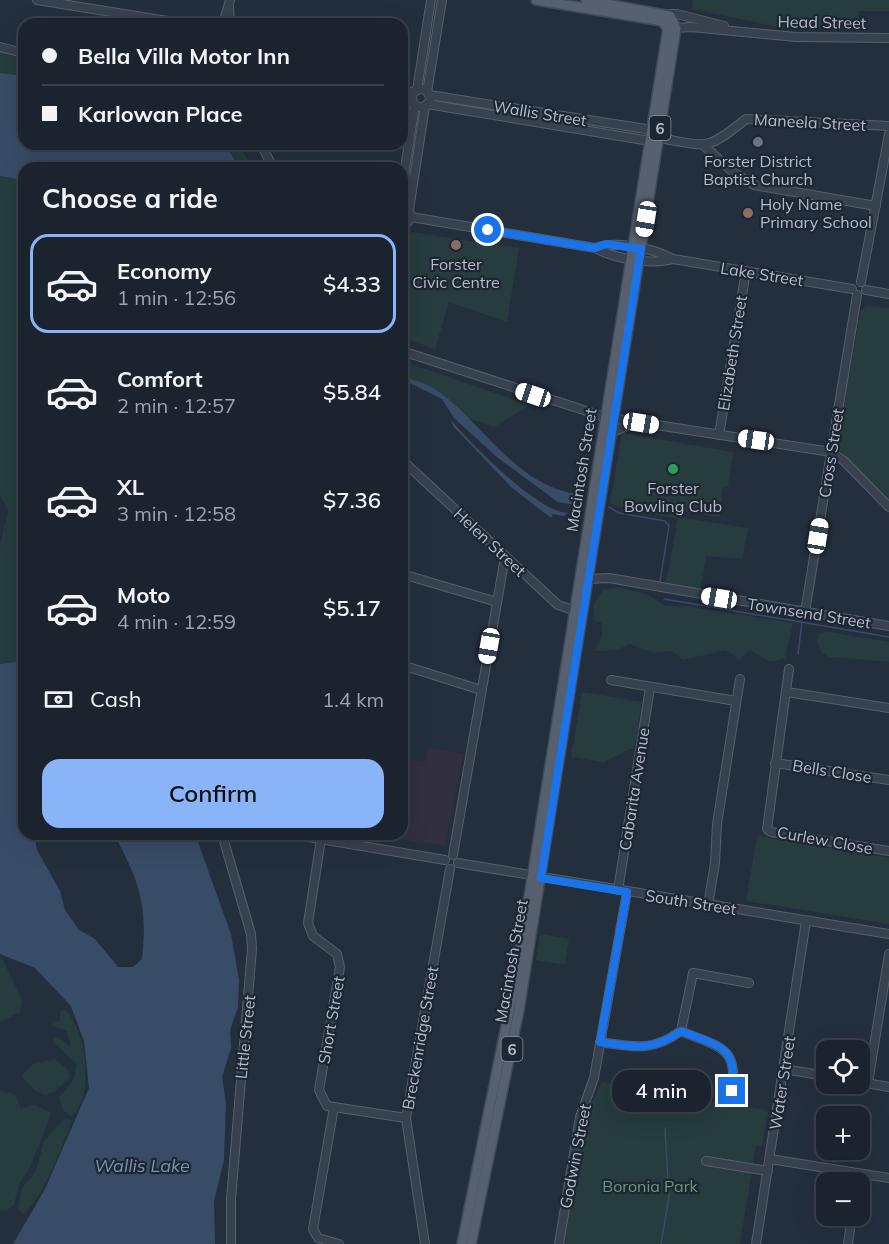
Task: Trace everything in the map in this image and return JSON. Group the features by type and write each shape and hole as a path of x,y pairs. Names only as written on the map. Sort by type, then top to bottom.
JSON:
{"main road":[{"name":"Head Street","path":"536,0 662,17"},
{"name":"Head Street","path":"586,0 662,17"},
{"path":"662,17 673,19 676,28"},
{"name":"Macintosh Street","path":"471,1244 519,1011 536,877 654,136 668,28 662,17"},
{"name":"Macintosh Street","path":"654,136 676,28"},
{"name":"Macintosh Street","path":"578,612 588,579 612,432 608,415"},
{"name":"Macintosh Street","path":"462,1244 536,877"}],"street":[{"path":"37,0 149,18"},
{"path":"408,146 431,0"},
{"path":"408,206 442,0"},
{"path":"225,18 229,3"},
{"path":"229,3 230,18"},
{"name":"Head Street","path":"662,17 677,14 754,35"},
{"name":"Head Street","path":"676,28 691,27 754,35 889,38"},
{"path":"2,47 18,51"},
{"path":"408,90 415,91"},
{"name":"Wallis Street","path":"415,91 703,146"},
{"path":"408,102 414,104"},
{"name":"Wallis Street","path":"414,104 654,136"},
{"name":"Maneela Street","path":"703,146 718,141 746,119 889,126"},
{"path":"866,291 861,282 889,134"},
{"path":"703,146 733,172 754,185 876,206"},
{"path":"264,150 274,162"},
{"name":"Lake Street","path":"408,212 595,248 606,244 636,254 661,253 673,259 855,292"},
{"name":"Elizabeth Street","path":"719,435 746,271"},
{"path":"861,282 855,283 855,292 889,294"},
{"name":"Cross Street","path":"805,612 855,292"},
{"path":"408,353 586,412 636,423 831,452 844,460 889,507"},
{"path":"612,432 636,423"},
{"name":"Helen Street","path":"408,466 561,607 578,612"},
{"path":"445,860 445,866 450,869 458,863 453,855 505,557"},
{"path":"408,576 497,602"},
{"name":"Townsend Street","path":"588,579 609,578 889,626"},
{"path":"408,667 481,690"},
{"path":"775,763 788,692 789,669"},
{"path":"708,905 715,863 717,824 740,678"},
{"path":"611,680 736,701"},
{"name":"Cabarita Avenue","path":"618,890 650,688"},
{"path":"788,692 889,708"},
{"name":"Bells Close","path":"775,763 889,780"},
{"name":"Curlew Close","path":"775,763 766,823 771,832 889,851"},
{"name":"Little Street","path":"224,840 251,934 252,949 231,1199 231,1244"},
{"name":"Short Street","path":"318,840 308,923 313,936 337,954 340,960 319,1090 331,1106"},
{"path":"335,840 445,860 453,855"},
{"name":"South Street","path":"458,863 889,934"},
{"name":"Breckenridge Street","path":"425,1244 406,1118 450,869"},
{"name":"Godwin Street","path":"559,1244 580,1117 594,1078 627,892"},
{"name":"Water Street","path":"756,1244 806,921"},
{"path":"870,1051 889,954"},
{"path":"600,1042 639,1048 656,1046 681,1031 693,974 749,983"},
{"path":"681,1031 721,1048 732,1058 735,1073 732,1091"},
{"path":"784,1069 816,1074"},
{"path":"870,1083 889,1087"},
{"path":"339,1244 318,1238 313,1226 331,1106 406,1118"},
{"path":"770,1159 830,1172"},
{"path":"706,1161 768,1171"},
{"path":"870,1178 889,1178"},
{"path":"848,1244 850,1226"}],"shaded area":[{"path":"428,748 463,754 445,846 406,840 408,760 425,762"}],"green space":[{"path":"693,0 889,0 889,11 859,11 857,28 779,27 692,9"},
{"path":"0,47 18,52 18,75 0,73"},
{"path":"230,150 242,150 249,162 237,162"},
{"path":"0,176 18,179 18,662 0,664 0,545 8,511 0,495"},
{"path":"411,232 519,248 507,322 449,302 435,349 408,340 408,249"},
{"path":"867,306 889,308 889,500 836,447 861,310"},
{"path":"408,363 530,405 494,427 467,418 439,391 408,378"},
{"name":"Forster Bowling Club","path":"622,433 733,452 728,486 723,487 719,517 678,511 677,519 614,506 610,502"},
{"path":"678,517 748,528 742,559 706,556 700,589 666,583"},
{"path":"620,588 647,594 665,606 684,606 793,623 785,658 771,662 750,650 739,660 726,650 683,660 671,651 653,653 629,644 617,650 595,651 602,635 602,623 593,620 594,603 604,589"},
{"path":"829,632 889,642 889,662 829,657 821,652 817,641 819,633"},
{"path":"582,692 642,702 634,749 604,762 571,757"},
{"path":"757,836 889,858 889,924 746,901"},
{"path":"540,934 569,939 565,965 536,960"},
{"path":"2,958 22,1000 20,1012 0,1022 0,959"},
{"path":"65,1009 78,1031 85,1062 84,1093 72,1116 63,1110 59,1098 74,1079 77,1064 52,1041 57,1037 71,1047 67,1031 50,1025 60,1021 60,1012"},
{"path":"55,1059 68,1070 70,1078 54,1092 45,1095 35,1091 21,1076 33,1064"},
{"name":"Boronia Park","path":"681,1073 696,1085 692,1099 768,1110 762,1146 756,1146 740,1244 562,1244 583,1118 602,1082 654,1091"},
{"path":"0,1091 15,1094 21,1108 35,1105 51,1113 30,1168 19,1184 14,1205 6,1211 0,1210"},
{"path":"65,1118 72,1121 57,1158 39,1195 23,1215 18,1208 22,1188 36,1171 44,1141"}],"water":[{"path":"0,73 18,75 18,150 229,150 236,162 18,162 18,179 0,176"},
{"path":"408,378 441,393 503,453 537,480 556,489 577,494 579,497 576,505 558,502 498,458 454,418 442,399 410,383"},
{"path":"451,420 506,476 540,502 555,510 568,513 563,516 553,514 551,518 511,487 453,426"},
{"name":"Wallis Lake","path":"18,662 18,840 35,840 37,850 60,891 65,910 79,930 95,939 118,967 133,967 142,959 144,923 140,894 117,840 197,840 231,934 239,980 238,1007 230,1030 231,1048 222,1077 226,1103 224,1160 214,1201 215,1244 13,1244 45,1189 89,1088 84,1041 71,1006 35,968 0,954 0,664"}],"waterway":[{"path":"418,382 430,387"},
{"path":"609,507 619,513 665,521 669,526 660,581"},
{"path":"664,599 889,637"},
{"path":"798,654 802,622"},
{"path":"661,1244 669,1197 665,1128"}],"place":[{"name":"Forster District Baptist Church","path":"758,142"},
{"name":"Holy Name Primary School","path":"748,213"},
{"name":"Forster Civic Centre","path":"456,245"},
{"name":"Forster Bowling Club","path":"673,469"}],"route":[{"path":"488,230 595,248 606,244 641,249 541,878 627,892 600,1042 639,1048 656,1046 681,1031 721,1048 732,1058 735,1073 732,1091"}]}
